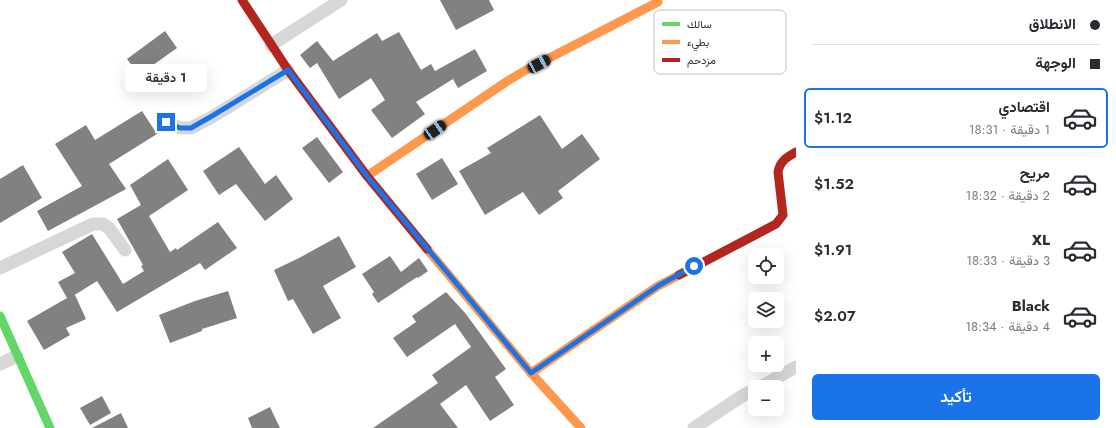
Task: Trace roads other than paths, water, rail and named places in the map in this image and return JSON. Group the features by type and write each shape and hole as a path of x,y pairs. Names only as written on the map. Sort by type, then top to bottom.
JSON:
{"street":[{"path":"242,0 288,70 367,176 531,373 581,428"},
{"path":"271,45 341,0"},
{"path":"367,176 526,70 658,2"},
{"path":"166,122 180,128 191,128 288,70"},
{"path":"531,373 658,286 776,224 783,215 778,172 779,166 796,152"},
{"path":"0,268 93,224 103,224 109,228 126,250"},
{"path":"0,316 50,428"},
{"path":"0,364 17,356"},
{"path":"773,380 796,367"},
{"path":"694,428 748,393"}]}
